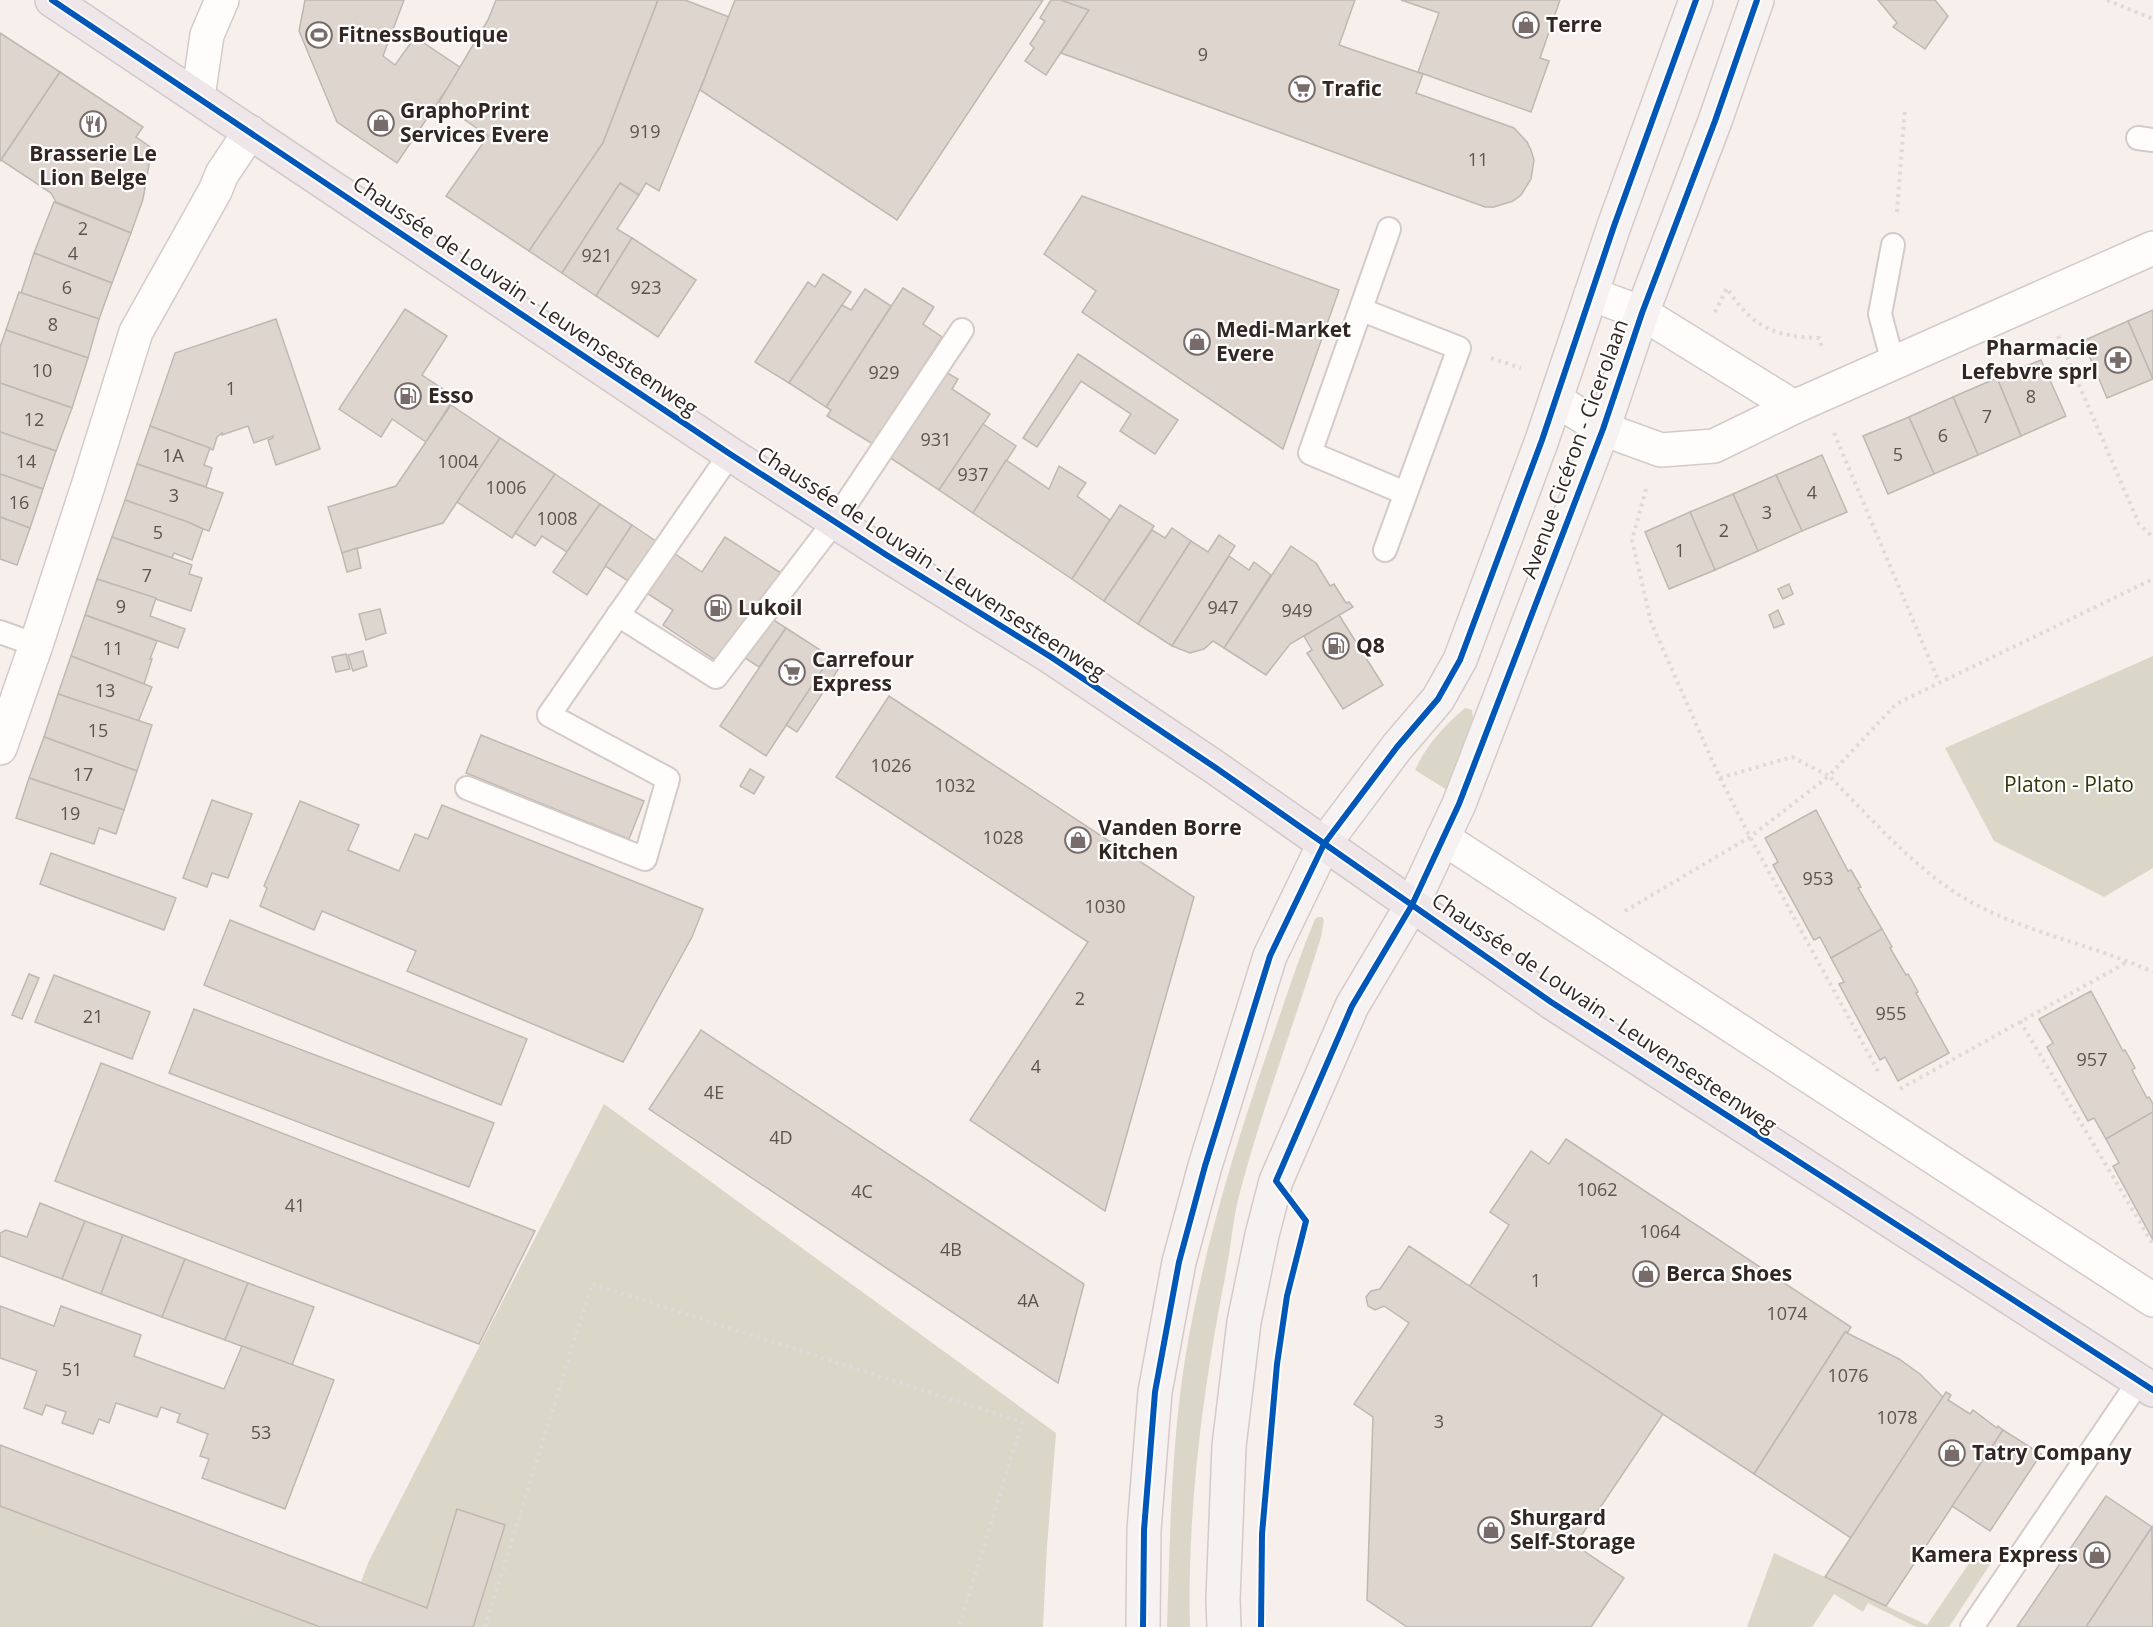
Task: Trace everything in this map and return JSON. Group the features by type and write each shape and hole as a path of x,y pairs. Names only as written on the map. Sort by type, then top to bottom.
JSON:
{"main road":[{"name":"Chaussée de Louvain - Leuvensesteenweg","path":"51,0 730,454 834,522 1051,657 1216,768 1551,1002 2146,1386"},
{"name":"Avenue Cicéron - Cicerolaan","path":"1143,1627 1144,1530 1155,1392 1179,1262 1205,1166 1270,956 1324,844 1397,747 1438,699 1460,660 1556,400 1614,226 1696,0"},
{"name":"Avenue Cicéron - Cicerolaan","path":"1224,1627 1229,1446 1244,1322 1276,1181 1352,1006 1412,905 1459,804 1603,429 1642,313 1715,121 1757,0"}],"street":[{"path":"198,98 207,35 222,0"},
{"path":"0,748 36,645 136,332 215,191 222,174 250,132"},
{"path":"1556,400 1603,429 1661,450 1713,446 1794,407 2153,248"},
{"path":"1592,294 1642,313 1794,407"},
{"path":"1443,838 1882,1106 2153,1300"}],"lane":[{"path":"1389,229 1310,453 1405,493"},
{"path":"1893,245 1880,314 1893,363"},
{"path":"1362,310 1459,348 1385,550"},
{"path":"618,615 716,677 834,522 962,330"},
{"path":"467,788 645,859 668,779 549,715 730,454"},
{"path":"0,632 36,645"},
{"path":"1972,1627 2146,1386"}],"path":[{"path":"2107,0 2153,19"},
{"path":"1899,202 1905,108"},
{"path":"1715,312 1727,288 1745,311 1771,330 1794,338 1819,338 1827,359"},
{"path":"2058,336 2139,524 2153,537"},
{"path":"1506,363 1521,368"},
{"path":"1834,433 1939,682"},
{"path":"1646,489 1632,540 1651,622 1720,778 1882,1106 2020,1021 2129,961"},
{"path":"1624,911 1750,837 1829,776 1896,704 2153,579"},
{"path":"1720,778 1792,757 1829,776 1919,865 1972,903 2028,928 2129,961 2153,972"},
{"path":"2020,1021 2153,1244"},
{"path":"485,1627 592,1284 1022,1422 959,1627"}],"green space":[{"name":"Platon - Plato","path":"2153,656 2153,868 2104,897 1994,841 1945,748"},
{"path":"1465,708 1472,710 1473,718 1447,790 1415,770 1437,736"},
{"path":"1318,917 1324,920 1321,937 1259,1127 1236,1212 1210,1360 1198,1449 1191,1538 1190,1627 1167,1627 1172,1493 1180,1392 1200,1282 1219,1206 1253,1094 1289,987 1315,919"},
{"path":"604,1104 1056,1433 1043,1627 0,1627 0,1445 361,1582 368,1563"},
{"path":"1774,1553 1927,1625 1976,1553 1991,1563 1949,1627 1916,1627 1868,1603 1863,1612 1834,1594 1812,1627 1747,1627"}],"building":[{"path":"305,0 404,0 383,56 395,65 415,37 461,68 397,163 337,122 299,31"},
{"path":"496,0 658,0 603,143 529,251 446,196 488,136 439,102 488,20"},
{"path":"658,0 685,0 729,17 659,191 646,183 639,195 620,183 562,273 529,251 603,143"},
{"path":"735,0 1043,0 897,220 700,90"},
{"path":"1051,0 1061,0 1089,10 1046,75 1025,61 1034,48 1030,44 1045,21 1040,18"},
{"path":"1061,0 1355,0 1339,45 1423,74 1416,93 1514,128 1531,150 1534,160 1531,179 1521,195 1513,201 1494,207 1485,207 1061,53 1089,10"},
{"path":"1401,0 1560,0 1540,58 1549,61 1531,112 1418,72 1439,13"},
{"path":"1878,0 1935,0 1948,16 1925,49 1893,27 1897,23"},
{"path":"0,33 60,72 0,161"},
{"path":"60,72 143,127 136,137 152,148 143,199 131,233 56,202 51,193 1,160"},
{"path":"620,183 639,195 617,229 632,238 596,296 562,273"},
{"path":"1082,196 1339,290 1283,449 1082,312 1096,291 1044,254"},
{"path":"54,202 131,233 112,283 34,253"},
{"path":"632,238 696,280 658,337 596,296"},
{"path":"34,253 112,283 99,319 21,293"},
{"path":"823,274 851,292 789,383 755,362 808,282 815,287"},
{"path":"903,288 934,307 923,324 942,337 904,396 909,399 876,446 827,416 831,410 826,407"},
{"path":"865,289 891,306 826,407 789,383 842,305 851,310"},
{"path":"19,292 99,319 88,358 6,330"},
{"path":"405,309 447,336 422,375 455,397 426,442 392,419 381,437 339,409"},
{"path":"2153,310 2153,379 2128,321"},
{"path":"276,319 320,449 276,465 268,440 273,436 254,443 248,426 222,435 222,433 217,437 213,450 150,426 175,353"},
{"name":"Pharmacie Lefebvre sprl","path":"2128,321 2153,379 2107,398 2083,341"},
{"path":"6,330 88,358 72,408 0,383 0,347"},
{"path":"1078,354 1178,420 1155,454 1120,431 1131,414 1081,381 1037,447 1023,438"},
{"path":"2041,360 2066,416 2021,436 1997,378"},
{"path":"947,373 958,379 952,389 990,414 939,490 889,457"},
{"path":"1997,378 2021,436 1978,455 1953,397"},
{"path":"0,383 72,408 56,451 0,432"},
{"path":"1953,397 1978,455 1934,474 1909,417"},
{"path":"451,405 500,438 443,523 342,553 328,507 396,486"},
{"path":"1909,417 1934,474 1888,494 1863,436"},
{"path":"983,424 1016,446 973,513 939,490"},
{"path":"150,426 210,448 204,465 212,468 206,487 137,464"},
{"path":"0,432 56,451 43,489 0,474"},
{"path":"500,438 555,474 512,538 457,502"},
{"path":"1822,455 1847,512 1802,531 1776,475"},
{"path":"1006,460 1049,489 1059,466 1086,483 1077,496 1110,520 1072,579 973,513"},
{"path":"137,464 223,493 209,531 125,500"},
{"path":"0,474 43,489 30,528 0,517"},
{"path":"555,474 600,504 567,552 542,536 535,546 515,533"},
{"path":"1776,475 1802,531 1758,551 1733,494"},
{"path":"1733,494 1758,551 1715,570 1690,512"},
{"path":"125,500 203,529 192,560 174,553 172,558 112,537"},
{"path":"600,504 632,525 587,595 553,572"},
{"path":"1120,505 1154,526 1104,601 1072,579"},
{"path":"1690,512 1715,570 1669,589 1645,532"},
{"path":"0,517 30,528 17,565 0,559"},
{"path":"632,525 702,572 725,537 781,573 757,609 786,628 759,667 731,649 721,664 663,625 673,610 605,566"},
{"path":"1172,528 1191,541 1138,624 1104,601 1152,530 1165,538"},
{"path":"1219,535 1235,546 1172,646 1138,624 1191,541 1208,552"},
{"path":"112,537 192,565 189,574 202,578 191,611 97,579"},
{"path":"1291,546 1316,563 1330,586 1334,584 1346,603 1349,602 1353,607 1290,644 1266,675 1224,648"},
{"path":"357,548 361,568 347,572 342,553"},
{"path":"1229,556 1249,570 1254,562 1271,575 1224,648 1213,641 1204,649 1190,653 1172,646"},
{"path":"97,579 156,598 150,616 185,629 178,648 85,615"},
{"path":"1789,584 1793,594 1783,599 1778,589"},
{"path":"380,609 386,633 366,640 359,614"},
{"path":"1778,610 1784,624 1774,628 1769,615"},
{"path":"85,615 157,641 144,684 71,656"},
{"path":"1339,615 1383,685 1343,709 1307,653 1312,650 1304,636"},
{"path":"786,628 831,657 766,756 720,726"},
{"path":"363,651 367,666 353,671 348,655"},
{"path":"346,654 350,669 336,672 332,657"},
{"path":"71,656 152,687 138,722 58,694"},
{"path":"830,658 841,665 797,732 786,725"},
{"path":"58,694 152,725 137,771 44,737"},
{"path":"889,696 1194,897 1105,1211 970,1120 1088,942 836,777"},
{"path":"481,735 644,801 629,839 466,773"},
{"path":"44,737 137,771 124,810 29,778"},
{"path":"750,769 764,777 754,794 740,786"},
{"path":"29,778 124,810 116,834 99,828 94,844 16,818"},
{"path":"212,800 252,814 228,878 212,873 207,887 183,878"},
{"path":"300,801 359,825 348,850 399,871 415,834 428,839 442,805 703,909 692,937 623,1062 407,971 416,951 322,911 314,930 260,906 267,888 264,886"},
{"path":"1816,810 1848,871 1851,870 1861,887 1858,888 1882,929 1831,958 1820,937 1814,940 1773,865 1778,862 1765,838"},
{"path":"51,853 176,898 164,930 40,884"},
{"path":"230,920 527,1039 501,1105 204,985"},
{"path":"1882,929 1892,947 1890,948 1906,975 1908,974 1949,1053 1898,1081 1885,1057 1880,1060 1839,984 1844,982 1831,958"},
{"path":"29,974 39,978 22,1019 12,1015"},
{"path":"54,975 150,1012 132,1059 35,1022"},
{"path":"2091,991 2123,1051 2125,1050 2135,1068 2132,1070 2147,1098 2149,1097 2153,1104 2153,1112 2106,1139 2094,1118 2088,1121 2047,1047 2053,1043 2039,1019"},
{"path":"194,1009 494,1123 469,1187 169,1073"},
{"path":"701,1030 1084,1284 1058,1383 649,1109"},
{"path":"101,1063 535,1231 479,1344 55,1181"},
{"path":"2153,1112 2153,1240 2113,1166 2119,1163 2106,1139"},
{"path":"1566,1139 1851,1327 1848,1332 1845,1332 1754,1474 1469,1287 1509,1225 1490,1212 1531,1151 1549,1164"},
{"path":"40,1203 85,1221 62,1279 0,1256 0,1233 6,1230 27,1237"},
{"path":"85,1221 123,1235 101,1294 62,1279"},
{"path":"123,1235 185,1259 162,1317 101,1294"},
{"path":"1409,1246 1663,1414 1575,1545 1624,1578 1591,1627 1407,1627 1367,1600 1373,1417 1354,1404 1409,1323 1384,1306 1375,1310 1368,1306 1366,1297 1371,1291 1380,1289"},
{"path":"185,1259 248,1283 225,1340 162,1317"},
{"path":"248,1283 314,1307 292,1365 225,1340"},
{"path":"0,1306 54,1326 61,1306 141,1335 134,1356 224,1389 242,1346 334,1380 285,1509 202,1478 209,1459 200,1456 208,1434 177,1422 180,1414 161,1407 157,1417 116,1403 109,1423 99,1419 93,1434 62,1423 66,1412 46,1405 42,1415 24,1408 37,1371 0,1358"},
{"path":"1845,1332 1899,1359 1920,1374 1943,1397 1851,1538 1754,1474"},
{"path":"1946,1392 1951,1395 1948,1400 1970,1414 1973,1410 2003,1430 1886,1606 1825,1577"},
{"path":"2003,1430 2041,1454 1990,1531 1952,1506"},
{"path":"0,1445 427,1608 457,1509 505,1525 473,1627 320,1627 0,1506"},
{"path":"2106,1496 2152,1527 2086,1627 2017,1627"},
{"path":"2152,1527 2153,1627 2086,1627"}],"cycle path":[{"path":"52,0 730,454 1051,657 1216,768 1551,1002 2153,1390"},
{"path":"1143,1627 1144,1530 1155,1392 1179,1262 1205,1166 1270,956 1324,844 1397,747 1438,699 1460,660 1542,440 1614,226 1696,0"},
{"path":"1261,1627 1262,1534 1277,1364 1287,1296 1306,1221 1276,1181 1352,1006 1412,905 1459,804 1603,429 1642,313 1715,121 1757,0"}],"place":[{"name":"Terre","path":"1526,25"},
{"name":"FitnessBoutique","path":"319,35"},
{"name":"Trafic","path":"1302,89"},
{"name":"GraphoPrint Services Evere","path":"381,123"},
{"name":"Brasserie Le Lion Belge","path":"93,124"},
{"name":"Medi-Market Evere","path":"1197,342"},
{"name":"Pharmacie Lefebvre sprl","path":"2118,360"},
{"name":"Esso","path":"408,396"},
{"name":"Lukoil","path":"718,608"},
{"name":"Q8","path":"1336,646"},
{"name":"Carrefour Express","path":"792,672"},
{"name":"Vanden Borre Kitchen","path":"1078,840"},
{"name":"Berca Shoes","path":"1646,1274"},
{"name":"Tatry Company","path":"1952,1453"},
{"name":"Shurgard Self-Storage","path":"1491,1530"},
{"name":"Kamera Express","path":"2097,1555"}]}
